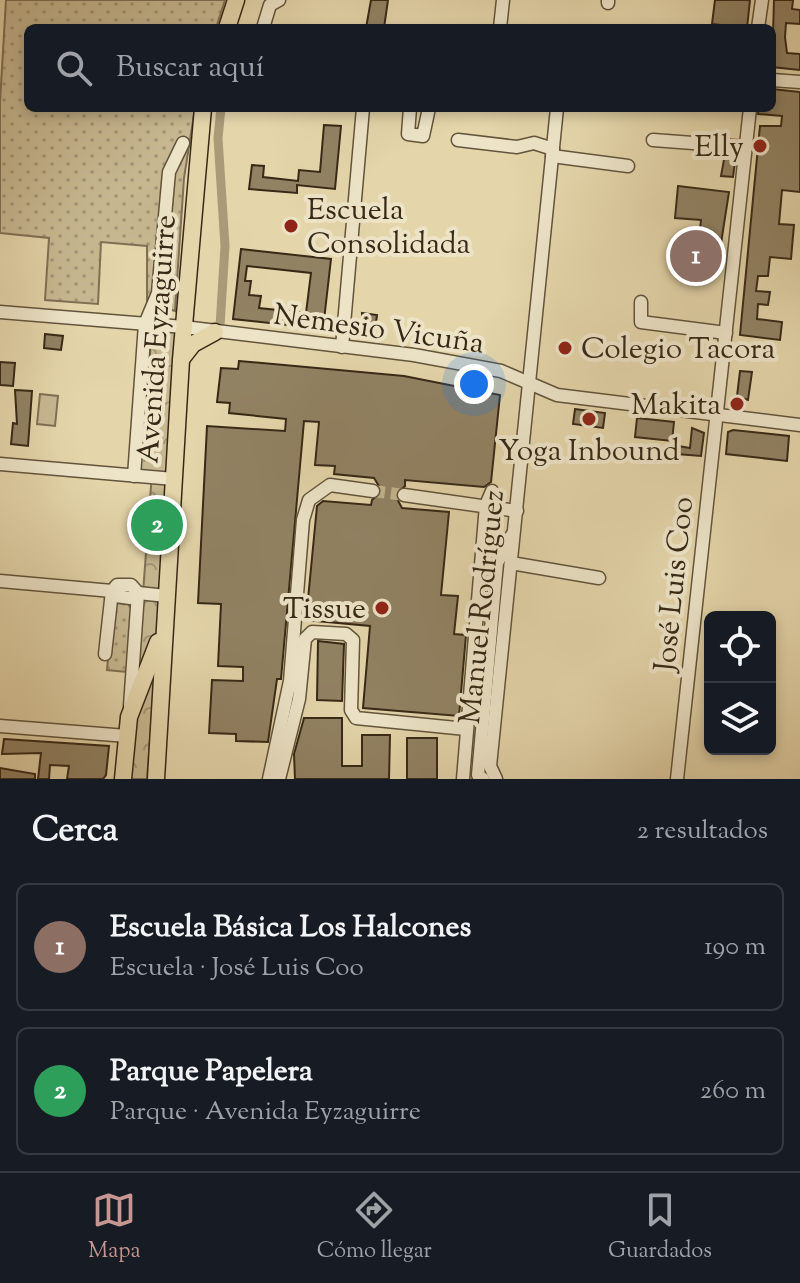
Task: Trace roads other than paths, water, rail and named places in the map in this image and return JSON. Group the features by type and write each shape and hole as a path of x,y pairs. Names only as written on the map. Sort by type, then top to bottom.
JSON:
{"main road":[{"path":"233,24 236,0"},
{"name":"Avenida Eyzaguirre","path":"156,779 181,360 203,112"},
{"path":"181,360 193,344 215,332"},
{"name":"Avenida Eyzaguirre","path":"123,779 129,717 166,621"}],"street":[{"path":"500,24 503,0"},
{"path":"759,24 762,0"},
{"path":"265,24 273,2"},
{"path":"776,80 800,82"},
{"path":"342,347 363,112"},
{"path":"410,112 408,134 423,136 428,112"},
{"name":"Manuel Rodríguez","path":"491,778 557,112"},
{"name":"José Luis Coo","path":"677,779 750,112"},
{"path":"458,140 517,147 534,143 552,152 628,166"},
{"path":"653,140 746,147"},
{"path":"134,476 145,324 158,293 169,172 183,143"},
{"path":"641,302 641,322 726,333"},
{"name":"Nemesio Vicuña","path":"0,312 184,327 342,347 501,371 563,396 800,425"},
{"path":"0,464 174,479"},
{"path":"269,779 290,681 303,520 309,500 330,485 373,491"},
{"path":"463,779 486,505 492,491"},
{"path":"404,495 517,511"},
{"path":"491,778 478,775 497,563 515,529"},
{"path":"511,563 599,578"},
{"path":"0,581 112,591"},
{"path":"105,654 112,591 117,585 131,585 138,593 167,596"},
{"name":"Avenida Eyzaguirre","path":"129,717 138,593"},
{"path":"279,779 299,699 305,639 312,632 346,634 353,640 351,710 356,718 466,729"},
{"path":"0,726 127,736"}],"waterway":[{"path":"220,326 225,246 218,138 221,112"}],"tunnel":[{"path":"373,491 404,495"}],"place":[{"name":"Elly","path":"760,146"},
{"name":"Escuela Consolidada","path":"291,226"},
{"name":"Escuela Básica Los Halcones","path":"696,256"},
{"name":"Colegio Tacora","path":"565,348"},
{"name":"Makita","path":"737,404"},
{"name":"Yoga Inbound","path":"589,419"},
{"name":"Parque Papelera","path":"157,525"},
{"name":"Tissue","path":"382,608"}]}
